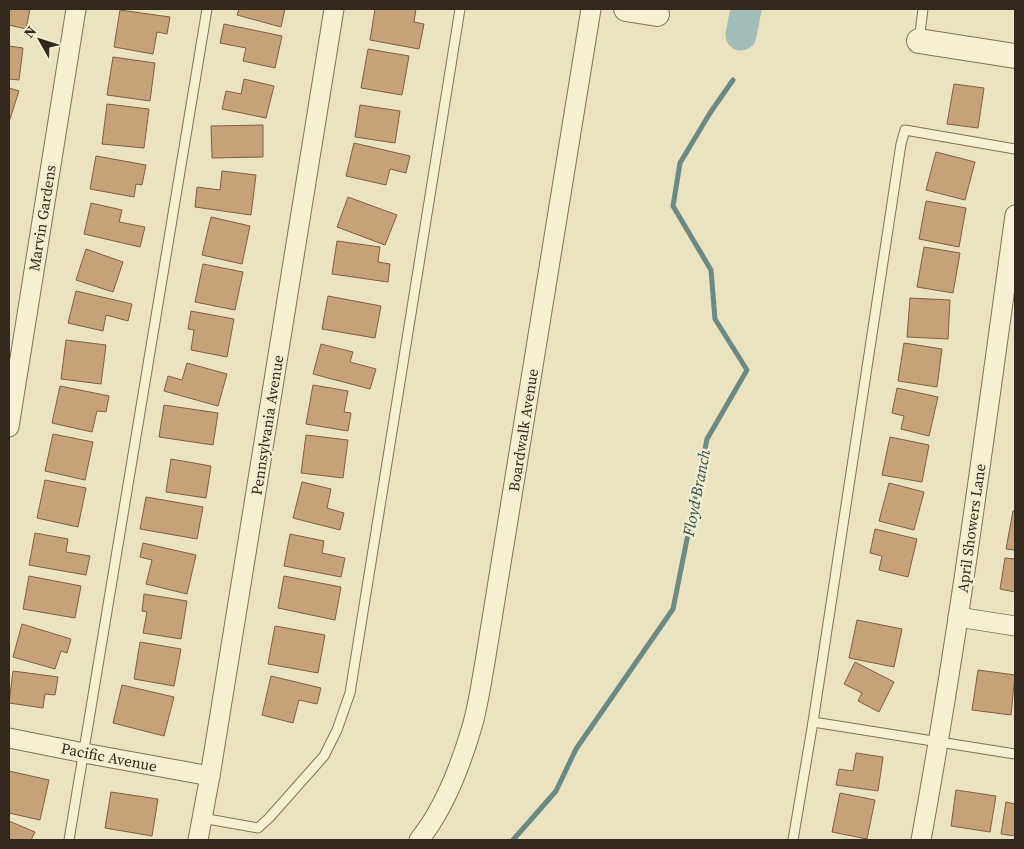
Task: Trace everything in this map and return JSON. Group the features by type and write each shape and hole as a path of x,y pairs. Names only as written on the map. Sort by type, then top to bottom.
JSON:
{"street":[{"name":"Marvin Gardens","path":"9,427 76,9"},
{"name":"Pennsylvania Avenue","path":"198,840 210,776 334,9"},
{"name":"Boardwalk Avenue","path":"419,840 438,811 455,776 472,729 486,662 591,9"},
{"path":"626,9 658,14"},
{"path":"919,41 1015,56"},
{"name":"April Showers Lane","path":"921,840 939,742 958,617 1015,215"},
{"path":"958,617 1015,626"},
{"name":"Pacific Avenue","path":"9,738 210,776"}],"lane":[{"path":"69,840 207,9"},
{"path":"201,818 258,828 324,756 337,730 350,693 460,9"},
{"path":"919,41 923,9"},
{"path":"794,840 901,144 905,130 1015,149"},
{"path":"813,722 1015,754"}],"building":[{"path":"9,9 30,9 26,29 9,25"},
{"path":"239,9 285,9 281,27 237,15"},
{"path":"375,9 416,9 414,22 424,24 419,49 370,40"},
{"path":"120,10 170,17 167,34 157,32 153,54 114,47"},
{"path":"224,24 282,36 275,68 243,61 246,48 220,43"},
{"path":"9,46 23,48 19,80 9,79"},
{"path":"368,49 409,56 402,95 361,88"},
{"path":"113,57 155,63 150,101 107,95"},
{"path":"244,79 274,86 266,118 222,109 226,91 241,94"},
{"path":"954,84 984,88 978,128 947,124"},
{"path":"9,88 19,91 9,122"},
{"path":"107,104 149,109 144,148 102,144"},
{"path":"360,105 400,111 395,143 355,137"},
{"path":"263,125 263,157 212,158 211,126"},
{"path":"354,143 410,156 406,173 390,169 386,185 346,176"},
{"path":"936,152 975,162 965,200 926,190"},
{"path":"96,156 146,165 142,185 136,184 134,197 90,189"},
{"path":"222,171 256,175 251,215 195,207 197,187 220,190"},
{"path":"348,197 397,215 385,245 337,227"},
{"path":"926,201 966,208 959,247 919,239"},
{"path":"91,203 122,210 119,222 145,227 140,247 84,234"},
{"path":"211,217 250,226 242,264 202,255"},
{"path":"337,241 380,247 378,262 390,264 388,282 332,274"},
{"path":"924,247 960,253 953,293 917,287"},
{"path":"86,249 123,262 113,292 76,280"},
{"path":"203,264 243,272 235,310 195,302"},
{"path":"76,291 132,304 128,321 106,315 103,331 68,323"},
{"path":"328,296 381,306 375,338 322,329"},
{"path":"910,298 950,300 948,339 907,337"},
{"path":"191,311 234,319 227,357 191,350 194,330 188,329"},
{"path":"66,340 106,345 101,384 61,379"},
{"path":"904,343 942,349 937,387 898,381"},
{"path":"321,344 353,352 350,362 376,369 370,389 313,374"},
{"path":"187,363 227,374 218,406 164,391 168,376 182,380"},
{"path":"313,385 348,391 344,412 351,413 348,431 306,424"},
{"path":"60,386 109,396 106,412 97,411 92,432 52,423"},
{"path":"897,388 938,397 929,436 901,429 904,416 892,413"},
{"path":"164,405 218,413 213,445 159,437"},
{"path":"53,434 93,442 85,480 45,471"},
{"path":"306,435 348,440 343,478 301,473"},
{"path":"890,437 929,445 922,482 882,475"},
{"path":"171,459 211,466 206,498 166,492"},
{"path":"45,480 86,488 78,527 37,518"},
{"path":"302,482 331,489 327,508 344,513 340,530 293,518"},
{"path":"889,483 924,492 914,530 879,521"},
{"path":"146,497 203,507 197,539 140,529"},
{"path":"1013,511 1015,511 1015,550 1006,549"},
{"path":"875,529 917,539 908,577 879,570 882,556 870,553"},
{"path":"35,533 68,539 66,552 90,556 86,575 29,565"},
{"path":"290,534 324,541 322,553 345,558 341,577 284,566"},
{"path":"143,543 196,555 187,594 146,584 152,560 140,557"},
{"path":"1005,558 1015,559 1015,592 1000,589"},
{"path":"29,576 81,586 75,618 23,609"},
{"path":"284,576 341,587 335,620 278,608"},
{"path":"144,594 187,601 181,639 143,633 147,612 142,611"},
{"path":"857,620 902,629 894,667 849,658"},
{"path":"22,624 71,639 67,653 61,651 55,669 13,657"},
{"path":"275,626 325,635 318,673 268,664"},
{"path":"140,642 181,649 174,686 134,679"},
{"path":"855,662 894,682 879,712 858,701 862,693 844,684"},
{"path":"978,670 1015,675 1011,715 972,710"},
{"path":"13,671 58,677 55,695 45,694 43,708 9,703"},
{"path":"271,676 321,688 317,704 299,700 293,723 262,715"},
{"path":"122,685 174,697 164,736 113,723"},
{"path":"856,753 883,757 878,791 836,785 839,769 853,771"},
{"path":"9,771 49,780 40,820 9,813"},
{"path":"956,790 996,796 990,832 951,826"},
{"path":"111,792 158,799 152,836 105,828"},
{"path":"840,793 875,800 867,839 832,832"},
{"path":"1006,802 1015,804 1015,836 1001,834"},
{"path":"9,821 35,832 31,840 9,840"}],"waterway":[{"name":"Floyd Branch","path":"741,35 746,9"},
{"name":"Floyd Branch","path":"513,840 556,791 576,749 673,609 707,439 747,370 715,319 711,270 673,206 680,163 710,113 733,80"}]}
